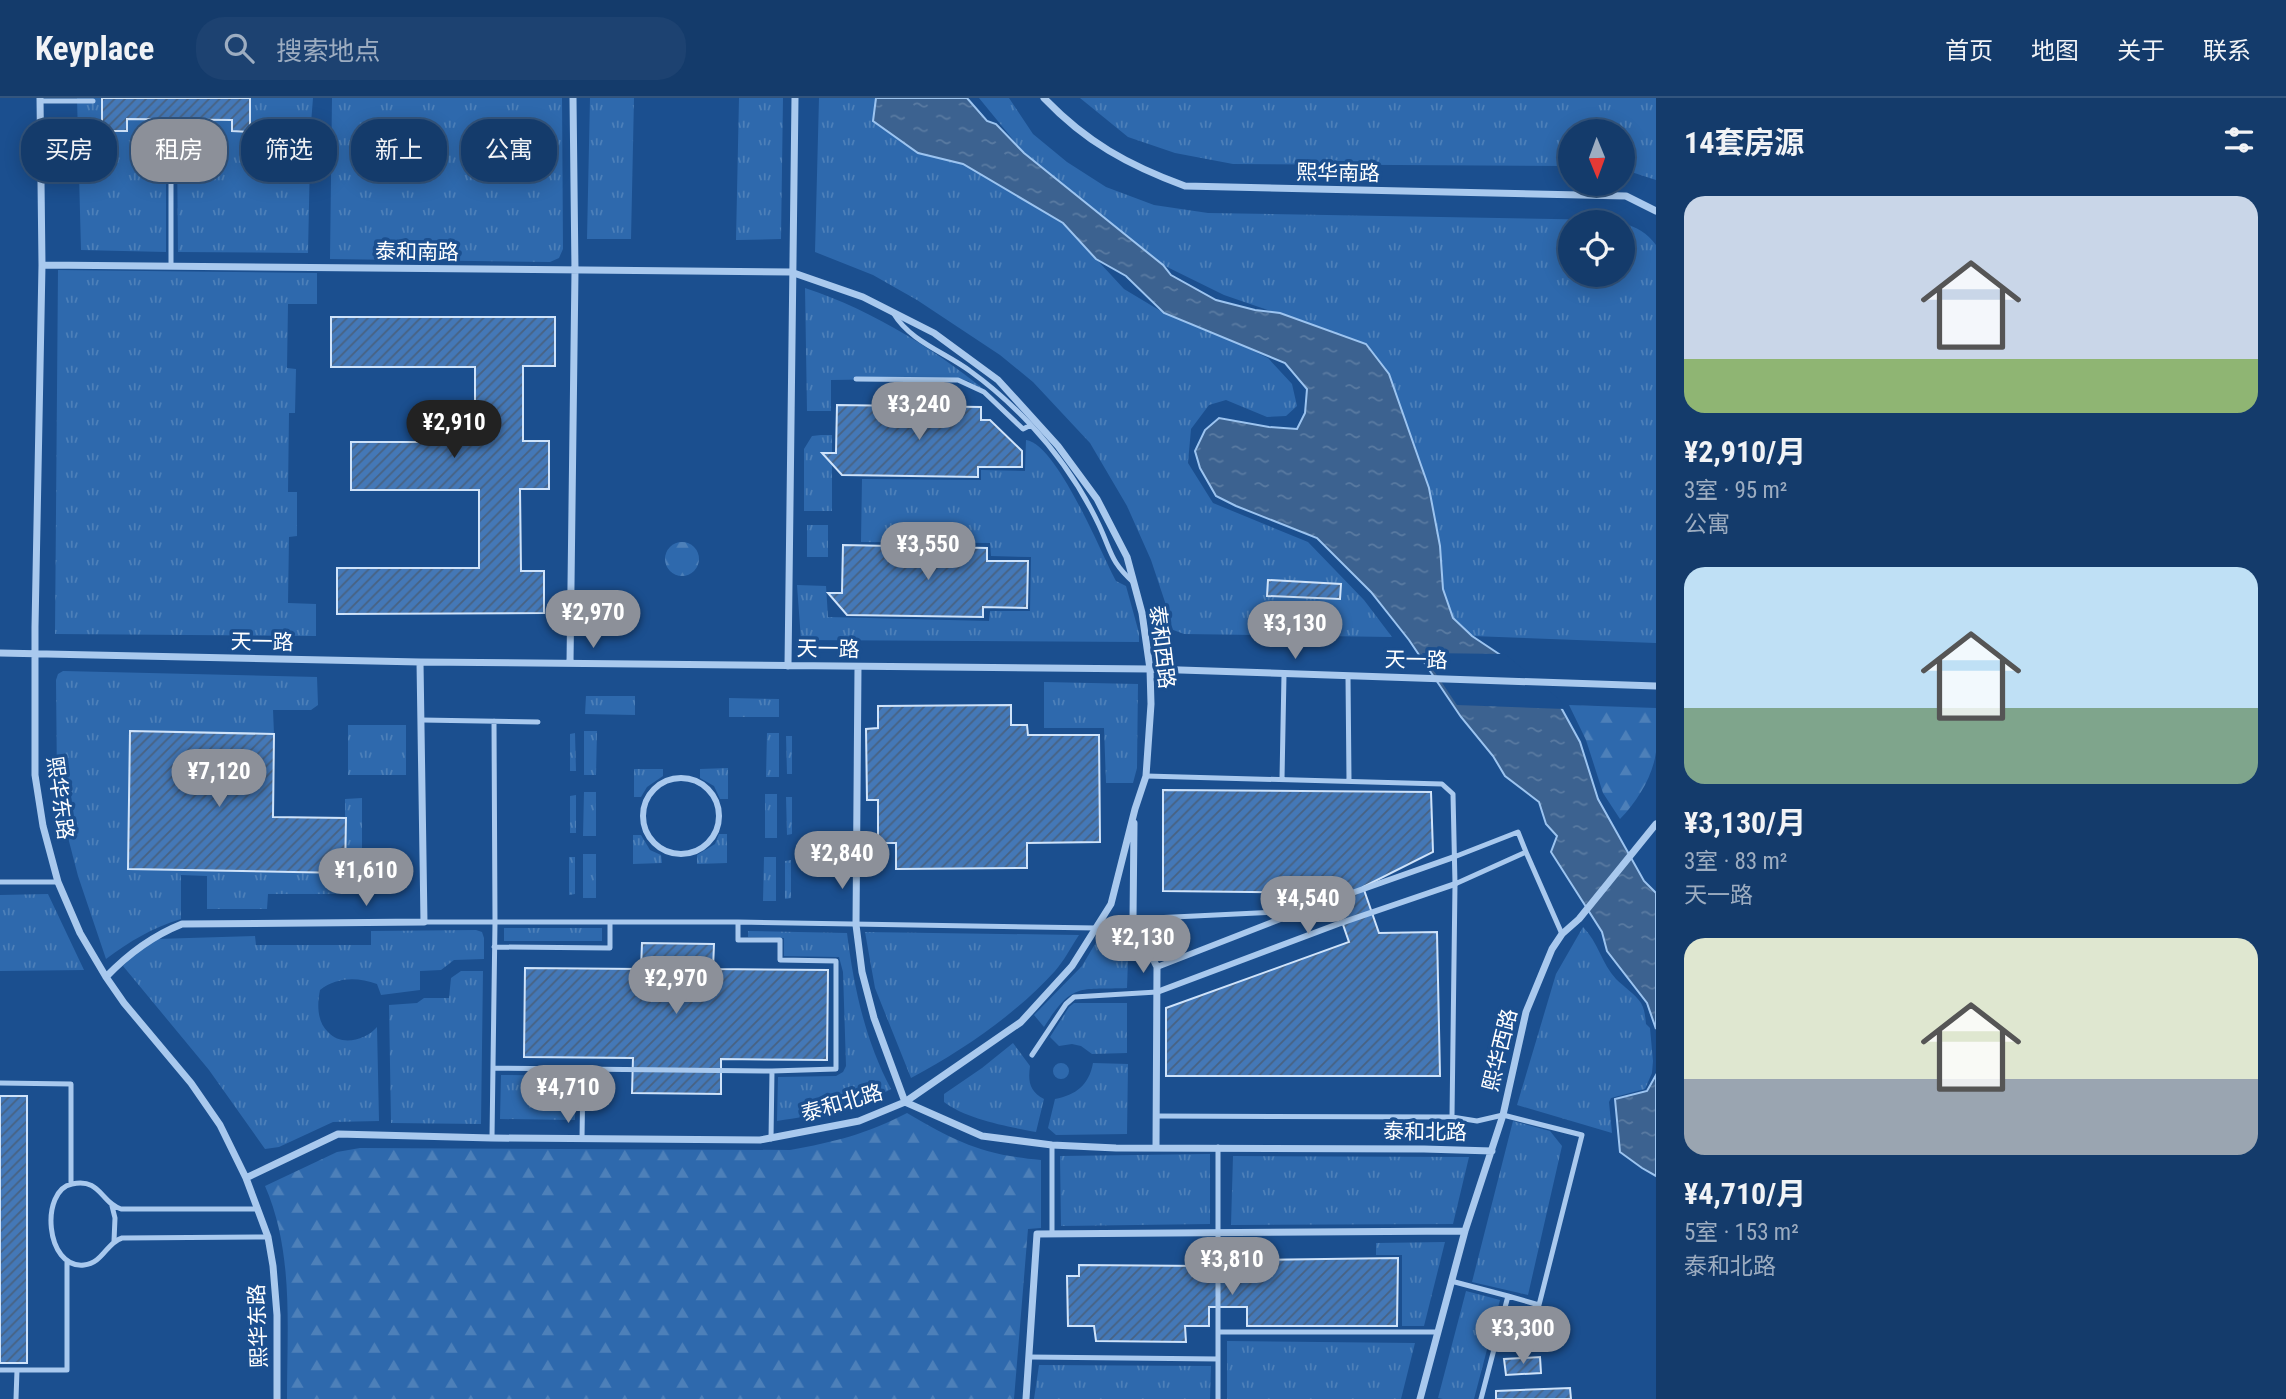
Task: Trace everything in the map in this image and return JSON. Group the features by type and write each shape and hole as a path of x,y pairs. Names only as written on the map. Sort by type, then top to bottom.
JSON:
{"street":[{"path":"570,663 575,271 573,98"},
{"path":"788,666 795,98"},
{"name":"熙华南路","path":"1044,98 1084,136 1111,153 1146,172 1185,186 1626,196 1656,211"},
{"name":"熙华东路","path":"40,100 42,265 35,775 43,826 58,882 80,933 106,977 191,1083 220,1125 246,1178 268,1237 277,1315 277,1399"},
{"name":"泰和南路","path":"42,265 791,272"},
{"name":"泰和西路","path":"791,272 863,297 934,333 998,380 1058,446 1097,499 1127,557 1142,613 1150,669 1151,704 1146,776 1135,808 1111,904 1072,966 1020,1022 905,1102"},
{"name":"天一路","path":"0,653 420,662 1150,669 1656,685"},
{"path":"106,977 141,945 182,924 424,922 420,662"},
{"path":"858,667 856,925 862,972 874,1018 905,1102"},
{"path":"681,777 693,779 713,794 719,817 711,839 702,848 679,855 657,847 643,827 642,815 644,803 658,784 681,777"},
{"path":"1135,808 1133,919 1157,967 1156,1148"},
{"name":"熙华西路","path":"1420,1399 1465,1231 1503,1115 1526,1012 1552,949 1562,934 1579,919 1656,824"},
{"path":"1157,967 1301,911 1454,858"},
{"path":"1157,992 1338,924 1455,884"},
{"name":"泰和北路","path":"246,1178 338,1134 492,1138 771,1139 859,1121 905,1102 982,1136 1052,1145 1492,1151"},
{"path":"1026,1399 1037,1234 1465,1231"}],"lane":[{"path":"40,100 93,101"},
{"path":"171,182 172,266"},
{"path":"892,312 902,327 971,371 1031,425 1077,486 1099,526 1111,556 1121,571 1134,583"},
{"path":"856,379 958,380 984,392 1023,429 1031,425"},
{"path":"1282,779 1284,675"},
{"path":"1348,677 1349,780"},
{"path":"422,720 538,722"},
{"path":"492,1138 494,721"},
{"path":"1146,776 1442,784 1453,794 1455,884 1452,1117"},
{"path":"1454,858 1518,832 1562,934"},
{"path":"1455,884 1526,852"},
{"path":"0,882 58,882"},
{"path":"424,922 738,922 1096,928 1133,919 1301,911"},
{"path":"494,947 610,948 610,922"},
{"path":"493,1068 772,1071 836,1069 836,961 780,960 780,940 738,940 738,922"},
{"path":"1032,1055 1066,1004 1074,997 1157,992"},
{"path":"582,1139 583,1069"},
{"path":"771,1139 772,1071"},
{"path":"0,1083 71,1084 71,1184"},
{"path":"1156,1116 1452,1117 1477,1121 1503,1115 1582,1135 1539,1305 1451,1280"},
{"path":"1052,1145 1052,1234"},
{"path":"1218,1147 1218,1399"},
{"path":"114,1241 116,1217 112,1206 100,1190 82,1183 61,1189 51,1216 52,1237 56,1248 67,1262 76,1265 96,1261 114,1241 122,1238 268,1237"},
{"path":"112,1206 121,1209 258,1209"},
{"path":"0,1370 66,1370 67,1262"},
{"path":"1481,1399 1508,1296"},
{"path":"1218,1332 1438,1332"},
{"path":"1029,1356 1218,1359"},
{"path":"16,1399 17,1370"}],"green space":[{"path":"77,98 313,98 311,119 241,119 241,182 309,182 308,253 178,252 177,182 227,182 227,119 131,119 131,182 166,182 166,252 81,250 79,182 117,182 117,119 78,119"},
{"path":"332,98 562,98 563,249 559,258 550,262 330,259 331,182 337,182 337,119 332,119"},
{"path":"590,98 634,98 631,239 587,239"},
{"path":"739,98 783,98 781,239 736,240"},
{"path":"819,98 876,98 873,121 918,153 963,164 1063,223 1124,289 1164,313 1209,330 1268,358 1292,384 1297,406 1286,416 1267,417 1226,400 1209,405 1191,429 1188,463 1213,503 1308,542 1364,600 1392,637 1184,634 1168,628 1167,608 1151,560 1127,506 1090,443 1033,382 1000,355 917,300 873,275 815,252"},
{"path":"979,98 1009,98 1033,134 1067,162 1106,187 1154,205 1208,213 1558,219 1558,287 1635,287 1635,228 1645,234 1656,245 1656,643 1472,636 1453,618 1443,589 1440,546 1429,488 1366,344 1224,295 1163,265 1024,153"},
{"path":"1080,98 1656,98 1656,180 1635,173 1635,119 1558,119 1558,166 1233,164 1175,153 1128,137"},
{"path":"58,270 317,273 317,304 288,304 287,368 296,369 295,413 289,413 288,492 297,492 297,536 289,537 288,603 316,604 316,636 55,634"},
{"path":"805,288 857,309 906,335 997,400 968,381 957,378 831,380 831,411 807,411"},
{"path":"832,435 832,511 804,511 804,449 812,436"},
{"path":"1026,440 1038,446 1051,460 1077,502 1116,581 1126,586 1139,642 801,640 797,585 826,586 828,617 989,621 990,611 1030,611 1031,557 991,556 990,543 861,542 862,479 981,480 981,470 1025,471"},
{"path":"807,525 828,525 828,557 807,557"},
{"path":"682,542 694,547 699,559 694,571 682,576 670,571 665,559 670,547"},
{"path":"63,671 317,677 318,705 311,710 273,710 274,734 130,731 128,869 345,873 345,799 362,798 362,894 268,894 267,909 207,909 207,876 181,875 181,919 142,936 106,959 78,876 57,783 56,680 58,674"},
{"path":"1044,682 1138,684 1137,768 1133,783 1106,783 1104,728 1044,728"},
{"path":"586,696 635,696 635,715 585,714"},
{"path":"729,698 779,699 779,717 729,717"},
{"path":"1569,705 1656,708 1656,752 1652,770 1638,797 1620,819 1603,793 1586,740"},
{"path":"348,725 406,725 406,775 348,775"},
{"path":"584,731 597,731 596,775 584,775"},
{"path":"575,733 576,771 570,771 570,734"},
{"path":"767,733 779,733 779,777 766,777"},
{"path":"786,736 792,736 792,774 787,774"},
{"path":"728,768 728,799 720,799 714,786 700,778 700,769"},
{"path":"634,769 663,769 663,776 647,787 641,797 634,797"},
{"path":"584,792 596,792 596,836 583,836"},
{"path":"765,794 777,794 777,838 765,838"},
{"path":"576,795 576,833 570,833 570,796"},
{"path":"786,797 792,797 792,834 787,835"},
{"path":"719,834 727,834 727,863 697,864 697,855 715,844"},
{"path":"633,835 641,835 650,850 661,855 662,863 633,864"},
{"path":"583,854 596,854 596,898 583,898"},
{"path":"569,857 575,857 575,894 569,895"},
{"path":"764,857 776,857 776,901 763,901"},
{"path":"791,860 791,898 785,899 785,861"},
{"path":"48,894 84,970 0,971 0,895"},
{"path":"1583,927 1593,939 1611,973 1641,1003 1646,1024 1650,1028 1652,1073 1645,1089 1611,1098 1609,1102 1612,1133 1517,1105 1556,974"},
{"path":"504,928 602,928 602,941 504,941"},
{"path":"371,931 482,932 484,938 484,959 454,960 441,970 420,971 420,990 381,995 377,984 355,979 333,983 320,990 320,1018 324,1028 333,1037 353,1040 367,1035 377,1027 379,1121 333,1122 279,1147 265,1149 209,1070 123,966 156,939 255,936 256,945 371,945"},
{"path":"748,931 847,933 853,974 867,1033 891,1089 850,1106 777,1121 778,1077 836,1076 843,1072 846,1066 843,972 839,957 784,956 784,938 748,937"},
{"path":"1129,931 1127,988 1078,991 1062,1002 1044,1027 1034,1015 1082,966 1102,932"},
{"path":"865,932 1079,935 1058,967 1006,1017 950,1056 911,1078 875,988"},
{"path":"461,971 483,971 481,1124 391,1123 389,1005 417,1003 424,998 449,998 451,978"},
{"path":"1074,1003 1127,1003 1127,1053 1092,1054 1081,1046 1059,1046 1050,1037"},
{"path":"1013,1043 1030,1066 1032,1089 1044,1099 1036,1132 976,1118 944,1102 944,1094"},
{"path":"1058,1063 1064,1063 1069,1071 1067,1077 1058,1079 1053,1074 1053,1068"},
{"path":"1093,1063 1128,1064 1127,1134 1056,1135 1048,1128 1055,1099 1080,1088 1085,1083"},
{"path":"501,1075 576,1076 575,1120 500,1119"},
{"path":"907,1113 971,1146 1002,1155 1041,1160 1041,1228 1028,1229 1014,1399 287,1399 288,1318 285,1264 281,1237 265,1186 337,1152 360,1148 790,1150 850,1136 878,1127"},
{"path":"1513,1121 1550,1131 1562,1146 1528,1295 1472,1282"},
{"path":"1210,1154 1210,1224 1061,1226 1060,1156"},
{"path":"1233,1156 1469,1157 1453,1224 1231,1225"},
{"path":"1445,1242 1424,1326 1402,1326 1402,1255 1376,1255 1376,1243"},
{"path":"1466,1291 1500,1300 1474,1399 1438,1398"},
{"path":"1227,1341 1415,1343 1401,1399 1227,1399"},
{"path":"1039,1365 1211,1366 1210,1399 1034,1399"}],"water":[{"path":"876,98 967,98 987,121 996,124 1024,153 1163,265 1171,275 1216,300 1280,313 1366,344 1389,374 1429,488 1440,546 1443,589 1453,618 1472,636 1502,656 1558,702 1580,742 1598,799 1644,881 1656,893 1656,1029 1647,1003 1607,951 1602,932 1551,852 1557,836 1546,824 1539,802 1505,776 1409,640 1371,592 1317,538 1216,496 1200,468 1195,451 1205,430 1219,418 1297,429 1305,413 1307,389 1285,363 1164,313 1126,276 1096,259 1063,223 963,164 918,153 873,121"},
{"path":"1656,1075 1656,1176 1620,1152 1615,1099 1647,1091"}],"pier":[{"path":"1422,653 1505,654 1560,700 1565,709 1457,705"}],"building":[{"path":"102,98 250,98 250,119 241,119 241,132 232,131 232,120 227,119 127,119 127,131 117,131 117,119 102,119"},
{"path":"331,317 555,317 555,366 523,366 523,441 549,441 549,489 520,489 521,571 544,571 544,613 337,614 337,568 479,568 479,490 351,490 351,442 475,442 475,367 331,367"},
{"path":"837,405 981,407 981,420 990,420 1022,451 1022,467 978,467 978,477 842,475 822,453 836,453"},
{"path":"843,545 987,548 987,561 1028,561 1027,608 983,607 983,617 847,615 828,593 842,593"},
{"path":"1268,580 1341,584 1340,599 1267,596"},
{"path":"1011,705 1011,725 1027,725 1028,735 1099,735 1100,842 1027,843 1027,868 896,869 896,843 878,843 878,800 867,800 866,729 878,728 878,706"},
{"path":"130,731 274,734 273,817 346,818 345,873 128,869"},
{"path":"1163,790 1431,792 1433,852 1363,887 1379,933 1437,932 1440,1076 1166,1076 1166,1008 1349,942 1332,893 1163,891"},
{"path":"642,943 714,944 713,969 828,970 827,1060 721,1059 721,1094 632,1093 633,1058 524,1057 525,968 641,969"},
{"path":"0,1096 27,1096 27,1363 0,1363"},
{"path":"1398,1258 1397,1326 1247,1326 1247,1307 1209,1307 1209,1326 1185,1326 1186,1342 1096,1341 1094,1326 1068,1326 1067,1276 1079,1276 1079,1265 1204,1266 1205,1278 1246,1279 1246,1260"},
{"path":"1540,1357 1541,1373 1506,1375 1504,1359"},
{"path":"1570,1388 1571,1399 1496,1399 1496,1391"}]}
